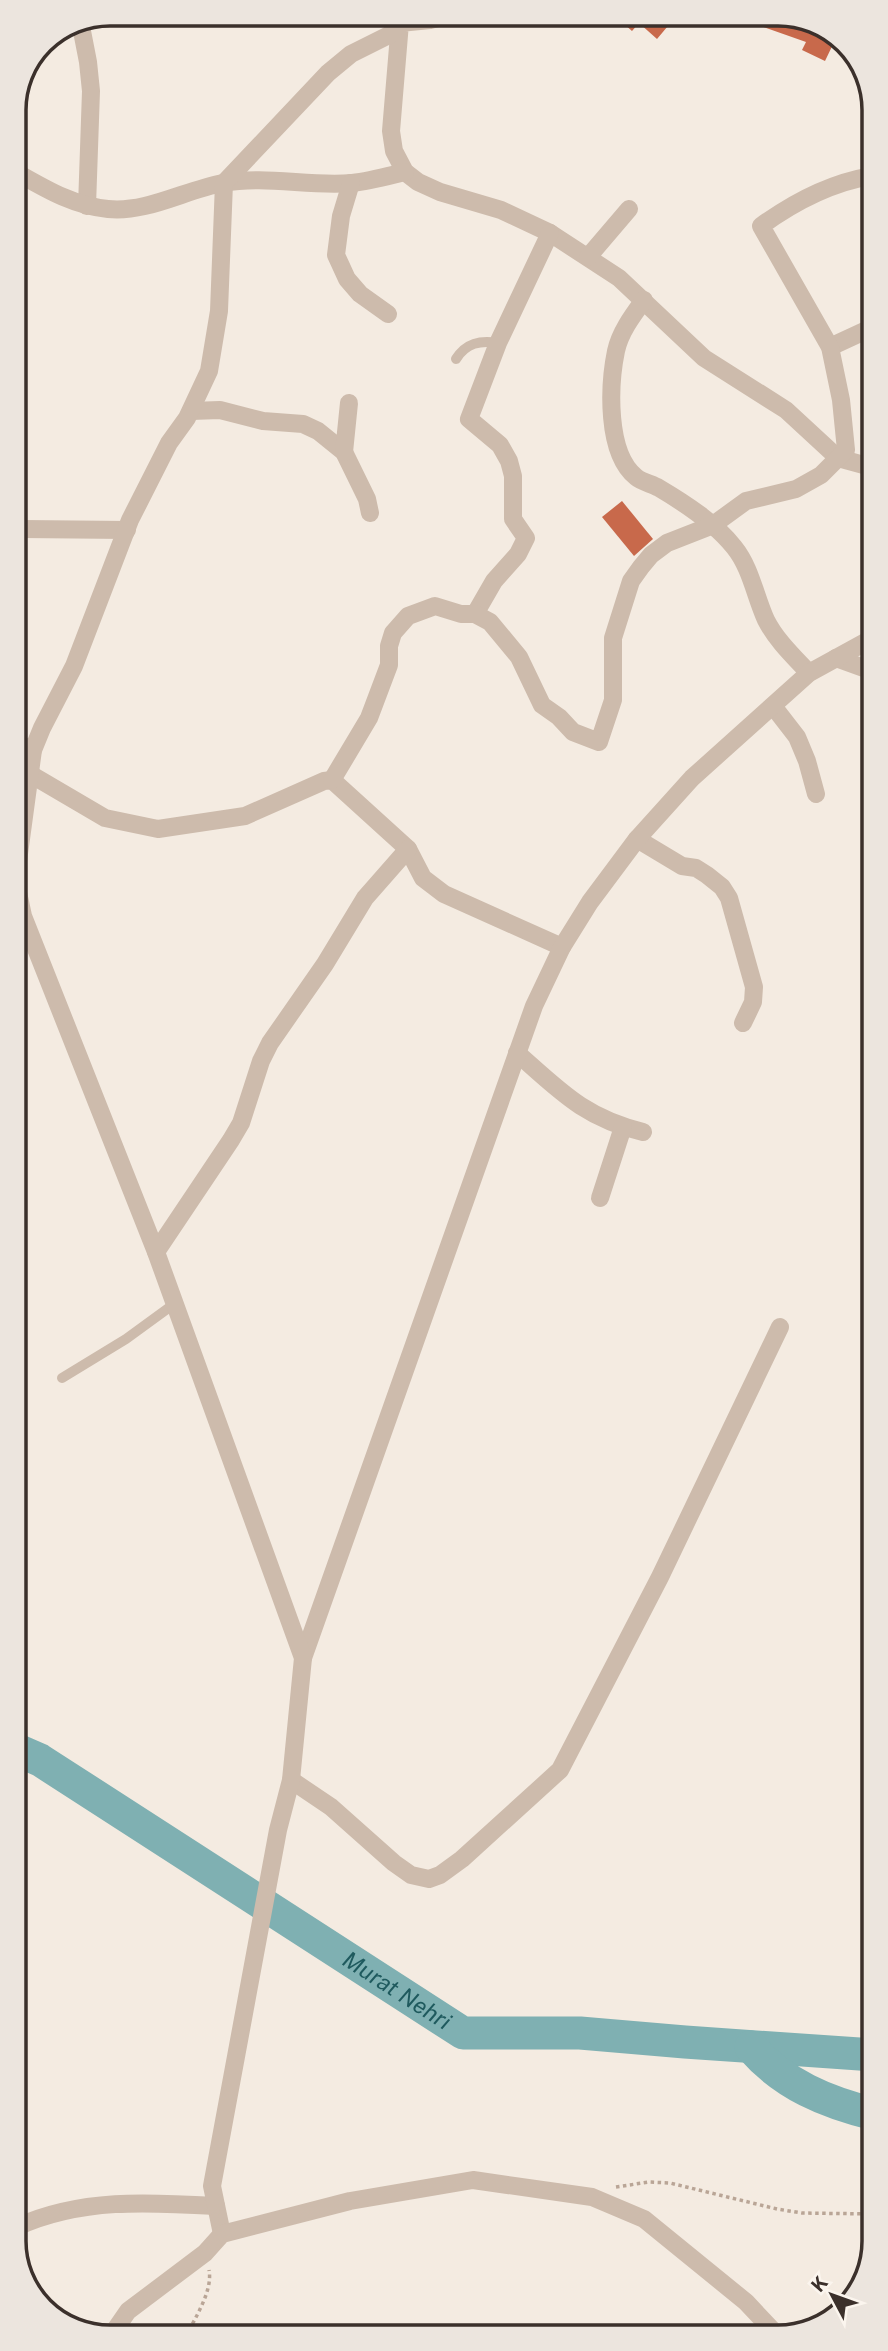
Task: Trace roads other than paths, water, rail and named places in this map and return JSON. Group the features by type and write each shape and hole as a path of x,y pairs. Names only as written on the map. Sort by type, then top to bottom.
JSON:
{"street":[{"path":"26,800 33,750 42,728 74,666 127,530 164,452 191,411 209,370 219,311 224,183 328,73 351,54 388,35 395,26"},
{"path":"400,26 391,131 394,151 405,172 418,182 440,192 501,210 550,233 588,257 619,278 704,358 786,410 838,458 862,465"},
{"path":"82,32 91,91 87,206"},
{"path":"26,178 55,195 87,206 110,210 131,209 224,183 351,183 405,172"},
{"path":"332,780 369,718 389,666 389,646 393,633 408,616 435,607 461,614 475,614 490,622 519,657 542,705 559,717 573,732 599,742 613,700 613,638 631,581 651,555 667,543 713,525 746,501 796,489 813,480 846,450 841,400 831,347 761,226 806,198 836,184 862,178"},
{"path":"351,183 341,216 336,256 347,279 360,295 388,314"},
{"path":"588,257 629,209"},
{"path":"475,614 494,581 518,554 526,538 513,519 513,476 509,461 500,444 468,419 498,344 550,233"},
{"path":"644,300 628,323 616,349 612,388 613,425 616,446 623,463 637,478 661,489 713,525 736,550 745,564 767,621 778,638 809,673"},
{"path":"831,347 862,332"},
{"path":"344,452 349,403"},
{"path":"191,411 220,410 263,421 303,424 318,430 344,452 367,499 370,513"},
{"path":"26,529 127,530"},
{"path":"222,2234 212,2186 278,1830 291,1780 303,1658 534,1006 562,947 590,902 637,839 692,778 809,673 862,644"},
{"path":"836,658 862,667"},
{"path":"773,706 797,737 816,794"},
{"path":"26,747 33,750"},
{"path":"30,774 104,817 158,829 245,816 324,780 332,780 408,849 423,878 444,894 562,947"},
{"path":"637,839 682,866 696,868 708,875 722,887 729,898 754,987 753,1002 743,1023"},
{"path":"156,1252 235,1133 270,1043 325,964 365,898 408,849"},
{"path":"26,924 156,1252 303,1658"},
{"path":"517,1054 570,1100 594,1116 643,1132"},
{"path":"600,1199 623,1127"},
{"path":"291,1780 331,1807 394,1863 411,1875 429,1879 440,1875 462,1859 560,1770 660,1577 780,1327"},
{"path":"118,2325 128,2311 205,2253 222,2234 350,2201 473,2180 592,2197 644,2219 746,2302 768,2325"},
{"path":"26,2224 71,2209 138,2202 216,2206"}],"lane":[{"path":"456,359 468,345 488,342 498,344"},
{"path":"62,1378 127,1339 174,1304"}],"waterway":[{"name":"Murat Nehri","path":"26,1754 40,1760 463,2033 580,2033 862,2054"},
{"path":"751,2047 777,2072 792,2082 823,2098 862,2111"}]}
